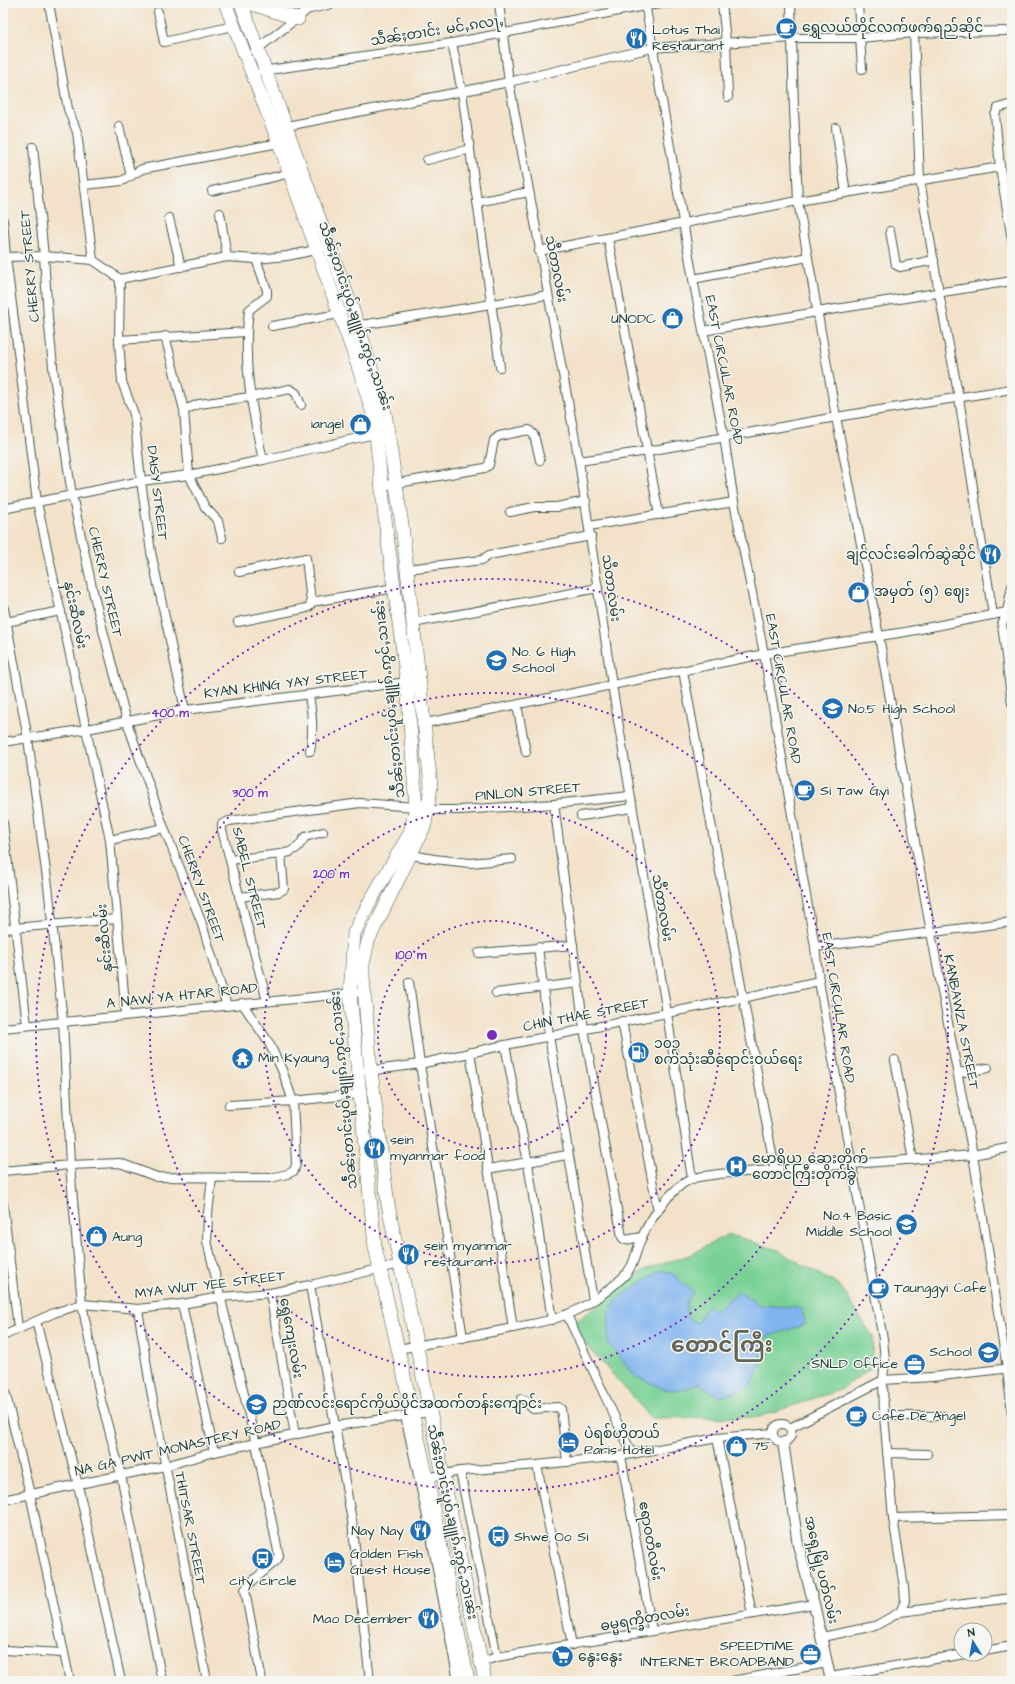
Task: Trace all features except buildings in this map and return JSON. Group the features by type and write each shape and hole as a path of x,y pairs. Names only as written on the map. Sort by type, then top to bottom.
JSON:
{"highway":[{"name":"သဵႅၼ်ႈတၢင်းပူဝ်ႇၶျူၵ်ႉဢွင်ႇသၢၼ်း","path":"225,3 252,75 280,128 278,143 289,173 322,249 358,325 385,413 382,433 381,486 407,682 410,725 425,825 412,855 398,879 368,941 363,964 364,992 371,1071 388,1205 485,1681"},
{"name":"သဵႅၼ်ႈတၢင်းပူဝ်ႇၶျူၵ်ႉဢွင်ႇသၢၼ်း","path":"241,3 258,49 280,128 322,249 339,314 374,417 382,433 396,485 426,723 431,786 410,832 369,903 354,933 350,993 375,1247 398,1349 409,1415 427,1478 468,1681"},
{"path":"249,3 298,19"}],"street":[{"path":"49,3 68,108 77,132 94,260"},
{"path":"245,56 258,49 298,19 316,3"},
{"path":"308,10 336,3"},
{"name":"သီတာလမ်း","path":"499,3 509,82 586,501 612,685 667,1013 692,1179"},
{"name":"သဵၼ်ႈတၢင်း မင်ႇၵလႃႇ","path":"252,75 264,70 452,43 503,34 645,4 672,3"},
{"path":"722,3 726,42 728,97"},
{"name":"KANBAWZA STREET","path":"791,3 798,201 836,417 879,636 931,933 973,1155 1009,1368 1012,1414"},
{"path":"858,3 862,70"},
{"name":"EAST CIRCULAR ROAD","path":"645,4 692,279 724,437 734,502 764,654 815,946 819,981 883,1339 885,1360 883,1380 884,1416 887,1453 893,1518 905,1601 900,1612"},
{"path":"158,12 164,42 233,26"},
{"path":"280,128 509,82 652,48 792,38 860,38 914,33 1005,31"},
{"path":"914,33 920,180 959,398 993,615"},
{"path":"452,43 462,92 500,367"},
{"path":"1012,104 998,108 995,115 1000,167 1012,240"},
{"path":"119,126 131,176"},
{"path":"836,128 846,193"},
{"path":"84,185 122,181 142,169 278,143"},
{"name":"CHERRY STREET","path":"33,147 53,369 72,495 94,596 127,722 164,828 201,921 227,1006"},
{"path":"427,160 470,149"},
{"path":"539,251 798,201 1000,167"},
{"path":"212,191 234,185 265,180 289,173"},
{"path":"477,202 529,192"},
{"path":"220,213 227,257"},
{"path":"169,218 180,267"},
{"name":"နှင်းဆီလမ်း","path":"3,220 4,257 37,502 110,840 126,1015"},
{"path":"890,231 896,265 900,267 934,260"},
{"path":"608,238 659,515"},
{"path":"4,257 44,256 94,260 120,279 227,257 256,259 287,256 322,249"},
{"path":"692,279 808,257"},
{"path":"256,259 267,290 267,296 249,310 246,332 250,397 263,460"},
{"name":"DAISY STREET","path":"120,279 119,340 122,382 134,414 141,481 151,552 185,710"},
{"path":"703,331 1012,282"},
{"path":"344,328 548,295"},
{"path":"272,326 339,314"},
{"path":"119,340 246,332"},
{"path":"165,336 184,410 190,475 205,506 218,520 222,538"},
{"path":"184,410 199,404 250,397 290,389 296,393 301,405"},
{"path":"579,460 648,451 836,417 1012,389"},
{"path":"381,486 396,485 486,468 489,465 494,440 499,436 529,430 534,435 540,460"},
{"path":"3,509 141,481 190,475 382,433"},
{"path":"510,512 534,507 557,507 586,501"},
{"path":"589,526 734,502"},
{"path":"407,569 482,560 488,555 591,536"},
{"path":"238,622 307,608 310,606 311,602 306,558 239,572"},
{"path":"1012,586 1007,612 1002,624 1012,704"},
{"path":"311,602 395,588"},
{"path":"413,624 598,588"},
{"path":"3,603 28,739 41,832 63,1021 70,1165 82,1304 101,1400 121,1475 162,1681"},
{"path":"6,622 61,611"},
{"path":"410,725 517,705 764,654 879,636 1007,612"},
{"path":"1007,612 1012,621"},
{"path":"683,671 775,1170"},
{"name":"KYAN KHING YAY STREET","path":"3,742 127,722 185,710 407,682"},
{"path":"309,695 313,724 313,736 310,751"},
{"path":"517,705 526,752"},
{"name":"PINLON STREET","path":"422,808 459,810 554,804 630,796"},
{"name":"SABEL STREET","path":"267,1001 239,897 222,830 222,824 229,821 360,803 422,808"},
{"path":"554,804 584,1029 622,1237 625,1240 642,1237"},
{"path":"581,816 632,808"},
{"path":"3,823 17,929 27,1025"},
{"path":"110,840 164,828"},
{"path":"230,860 290,852 298,847 305,837 310,834 323,832"},
{"path":"239,897 279,892 284,889 281,854"},
{"path":"412,855 434,859 470,862 512,859"},
{"path":"3,929 17,929 117,919"},
{"path":"815,946 1012,922"},
{"path":"480,953 573,945"},
{"path":"538,947 549,1036 567,1155 592,1300"},
{"name":"CHIN THAE STREET","path":"357,1072 420,1064 470,1052 743,998 819,981"},
{"path":"409,982 420,1064 463,1338"},
{"path":"496,993 578,982"},
{"name":"A NAW YA HTAR ROAD","path":"3,1028 364,992"},
{"path":"3,1171 70,1165 120,1163 157,1177 270,1178 294,1171 296,1164 293,1101 282,1070 269,1043 242,1003"},
{"path":"622,1021 658,1211"},
{"path":"505,1045 528,1163 552,1320"},
{"path":"470,1052 513,1328"},
{"path":"895,1060 913,1160"},
{"path":"958,1073 988,1068"},
{"path":"229,1104 293,1101 359,1094"},
{"path":"398,1349 513,1328 552,1320 567,1315 621,1280 635,1261 642,1237 658,1211 680,1186 692,1179 718,1174 973,1155 1012,1147"},
{"path":"488,1168 528,1163 567,1155"},
{"path":"212,1178 208,1213 207,1241 256,1444 279,1556 277,1560 248,1585 246,1590 262,1681"},
{"path":"3,1204 18,1328"},
{"name":"MYA WUT YEE STREET","path":"3,1336 54,1313 82,1304 138,1309 182,1304 310,1285 400,1264"},
{"path":"310,1285 352,1521 370,1681"},
{"name":"ရွှေကျေးလမ်း","path":"270,1292 295,1435"},
{"path":"182,1304 214,1452"},
{"name":"THITSAR STREET","path":"138,1309 149,1380 207,1681"},
{"path":"567,1315 632,1454"},
{"path":"36,1321 78,1485 120,1681"},
{"path":"790,1428 883,1380 932,1377 1009,1368"},
{"path":"3,1383 30,1494 70,1681"},
{"path":"521,1399 528,1401 533,1409 558,1407 561,1409 567,1462"},
{"name":"NA GA PWIT MONASTERY ROAD","path":"3,1500 165,1466 214,1452 335,1426 430,1412"},
{"path":"409,1415 458,1681"},
{"path":"884,1416 942,1416"},
{"path":"780,1424 786,1424 790,1428 790,1437 783,1442 777,1440 772,1433 775,1427 780,1424"},
{"path":"427,1478 460,1471 537,1466 621,1456 717,1438 772,1433"},
{"path":"717,1438 752,1614"},
{"name":"အရှေ့မြို့ပတ်လမ်း","path":"783,1442 798,1545 814,1604 831,1679"},
{"path":"887,1453 927,1454"},
{"name":"ဧရာဝတီလမ်း","path":"621,1456 652,1631"},
{"path":"537,1466 572,1645"},
{"path":"460,1471 497,1657"},
{"path":"893,1518 1012,1515"},
{"path":"822,1637 875,1626 900,1612 1012,1598"},
{"name":"ဓမ္မရက္ခိတလမ်း","path":"481,1662 497,1657 814,1604"},
{"path":"993,1650 1012,1646"},
{"path":"3,1650 64,1653"},
{"path":"831,1679 953,1656"},
{"path":"732,1681 827,1663"}],"green space":[{"path":"728,1234 775,1249 840,1286 873,1337 871,1368 842,1389 759,1417 651,1418 570,1326 644,1270 692,1254"}],"water":[{"path":"661,1270 673,1274 693,1292 686,1303 686,1317 697,1323 708,1304 714,1310 723,1305 739,1291 759,1305 801,1308 806,1324 763,1338 761,1363 750,1387 720,1397 699,1383 683,1390 663,1389 635,1376 608,1343 609,1313 618,1298"}],"place":[{"name":"ရွှေလယ်တိုင်လက်ဖက်ရည်ဆိုင်","path":"786,28"},
{"name":"Lotus Thai Restaurant","path":"636,38"},
{"name":"UNODC","path":"672,319"},
{"name":"iangel","path":"360,424"},
{"name":"ချင်လင်းခေါက်ဆွဲဆိုင်","path":"991,555"},
{"name":"အမှတ် (၅) ဈေး","path":"858,592"},
{"name":"No. 6 High School","path":"497,660"},
{"name":"No.5 High School","path":"833,709"},
{"name":"Si Taw Gyi","path":"805,791"},
{"name":"၁၀၃ စက်သုံးဆီရောင်းဝယ်ရေး","path":"638,1052"},
{"name":"Min Kyaung","path":"243,1058"},
{"name":"sein myanmar food","path":"375,1148"},
{"name":"မောရိယ ဆေးတိုက် တောင်ကြီးတိုက်ခွဲ","path":"737,1167"},
{"name":"No.4 Basic Middle School","path":"907,1224"},
{"name":"Aung","path":"97,1237"},
{"name":"sein myanmar restaurant","path":"408,1254"},
{"name":"Taunggyi Cafe","path":"879,1288"},
{"name":"School","path":"988,1352"},
{"name":"SNLD Office","path":"914,1364"},
{"name":"ဉာဏ်လင်းရောင်ကိုယ်ပိုင်အထက်တန်း‌ကျောင်း","path":"256,1404"},
{"name":"Cafe De Angel","path":"857,1416"},
{"name":"ပဲရစ်ဟိုတယ် Paris Hotel","path":"569,1442"},
{"name":"75","path":"737,1446"},
{"name":"Nay Nay","path":"420,1531"},
{"name":"Shwe Oo Si","path":"499,1537"},
{"name":"city circle","path":"263,1559"},
{"name":"Golden Fish Guest House","path":"334,1562"},
{"name":"Mao December","path":"428,1619"},
{"name":"SPEEDTIME INTERNET BROADBAND","path":"810,1654"},
{"name":"နွေးနွေး","path":"563,1657"}],"district":[{"name":"တောင်ကြီး","path":"722,1345"}]}
